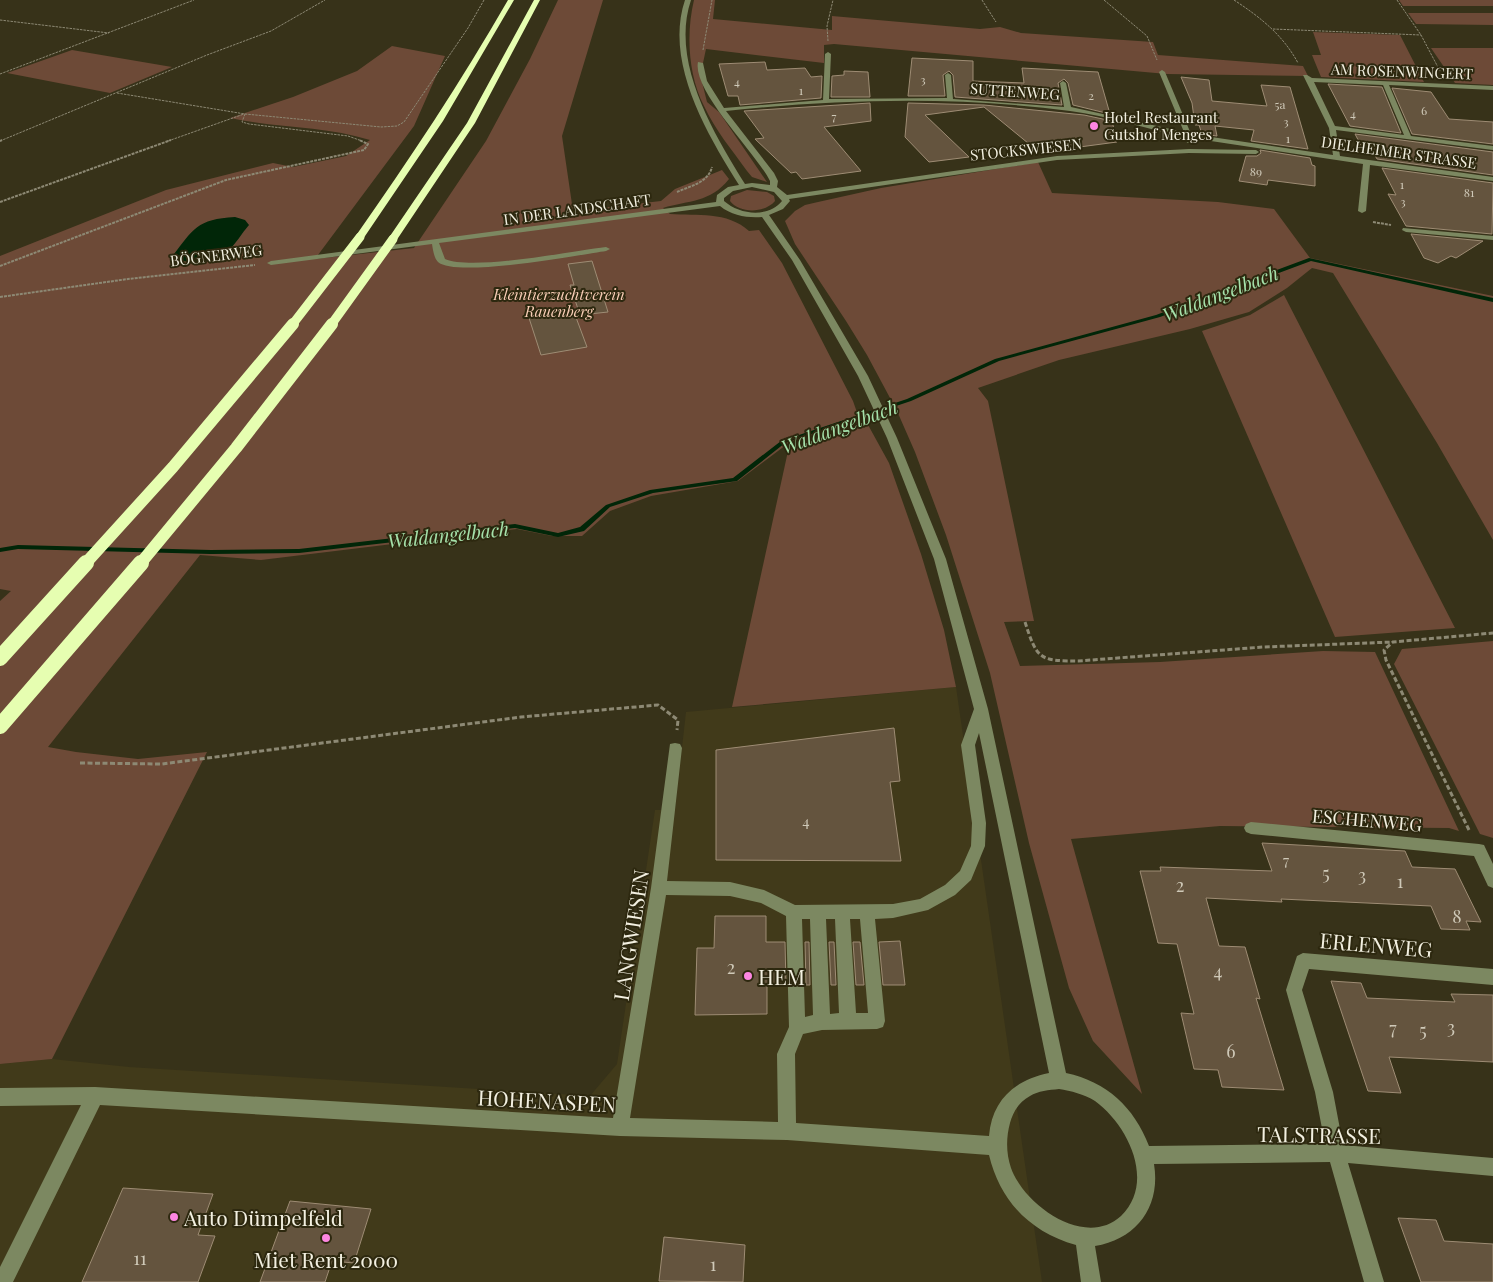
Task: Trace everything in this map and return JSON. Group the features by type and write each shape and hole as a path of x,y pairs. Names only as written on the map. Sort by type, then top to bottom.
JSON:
{"highway":[{"path":"0,658 173,468 272,349 360,237 456,96 511,0"},
{"path":"0,726 118,590 216,472 310,353 393,239 471,123 537,0"}],"street":[{"path":"688,0 683,25 690,85 701,114 743,186"},
{"path":"826,100 828,54"},
{"path":"700,63 700,69 710,92 770,173 774,185 785,197 786,201 779,209 764,214 741,214 731,211 721,204 720,197 724,192 743,186 774,185"},
{"path":"1162,72 1188,135 1189,151"},
{"path":"948,75 950,100"},
{"path":"1307,77 1332,128 1337,158"},
{"name":"AM ROSENWINGERT","path":"1307,77 1493,88"},
{"path":"1063,83 1068,109"},
{"path":"1384,83 1408,136"},
{"name":"SUTTENWEG","path":"722,110 786,102 826,100 950,100 1068,109 1103,115 1188,135 1301,153"},
{"path":"1332,128 1493,148"},
{"name":"STOCKSWIESEN","path":"785,197 897,179 1057,158 1189,151 1301,153"},
{"name":"DIELHEIMER STRASSE","path":"1301,153 1493,179"},
{"path":"1362,210 1367,162"},
{"name":"IN DER LANDSCHAFT","path":"435,242 721,204"},
{"path":"764,214 796,260 863,376 892,438 940,559 981,709 1059,1080"},
{"path":"1406,230 1493,238"},
{"path":"435,242 439,257 443,262 455,264 489,264 606,249"},
{"name":"BÖGNERWEG","path":"271,263 435,242"},
{"path":"660,888 730,888 764,897 794,912 893,911 923,906 950,890 966,875 978,846 979,823 968,744 981,709"},
{"name":"LANGWIESEN","path":"620,1126 660,888 675,748"},
{"name":"ESCHENWEG","path":"1251,828 1479,850"},
{"path":"1479,850 1493,881"},
{"path":"787,1132 786,1054 797,1027 794,912"},
{"path":"842,912 848,1022"},
{"path":"797,1027 822,1022 877,1021 867,912"},
{"path":"818,913 822,1022"},
{"name":"ERLENWEG","path":"1336,1153 1324,1092 1294,990 1303,961 1493,977"},
{"path":"1059,1080 1080,1085 1102,1095 1120,1111 1135,1132 1144,1156 1146,1180 1140,1204 1128,1222 1108,1234 1084,1237 1058,1231 1034,1217 1015,1196 1002,1172 997,1146 999,1124 1008,1106 1021,1091 1038,1083 1059,1080"},
{"path":"3,1282 95,1096"},
{"name":"HOHENASPEN","path":"0,1097 95,1096 620,1126 787,1132 997,1146"},
{"path":"1336,1153 1374,1282"},
{"name":"TALSTRASSE","path":"1144,1156 1336,1153 1493,1167"},
{"path":"1084,1237 1091,1282"}],"path":[{"path":"0,74 110,34 194,0"},
{"path":"0,141 206,55 271,31 326,0"},
{"path":"117,93 245,114 381,127 397,126 404,122 468,28 484,0"},
{"path":"700,63 712,0"},
{"path":"828,54 827,26 833,0"},
{"path":"982,0 996,22"},
{"path":"1104,0 1147,36 1162,72"},
{"path":"1234,0 1273,28 1290,47 1307,77"},
{"path":"1397,0 1421,35 1449,86"},
{"path":"0,20 110,34"},
{"path":"1273,28 1421,35"},
{"path":"0,202 245,114"},
{"path":"0,266 226,180 350,154 364,150 368,144 348,136 248,124 242,122 245,114"},
{"path":"1362,210 1362,215 1369,222 1403,227 1406,230"},
{"name":"BÖGNERWEG","path":"0,297 128,279 271,263"},
{"path":"1026,622 1035,652 1049,661 1078,661 1263,647 1393,642 1436,637 1493,634"},
{"path":"1393,642 1384,650 1386,660 1479,850"},
{"path":"80,763 162,764 521,717 658,705 678,720 675,748"}],"shaded area":[{"path":"235,217 245,220 249,225 230,249 221,256 200,262 171,258 191,233 203,223"},
{"path":"956,687 1042,1282 0,1282 0,1064 52,1059 129,1067 590,1096 617,1064 655,810 675,810 686,712"}],"green space":[{"name":"Kleintierzuchtverein Rauenberg","path":"558,0 603,0 562,136 573,211 661,201 675,189 722,170 729,179 714,193 699,200 663,208 670,214 721,217 731,220 749,231 759,230 782,263 853,401 860,421 867,423 889,463 921,554 944,630 956,687 732,707 790,442 738,481 651,496 610,511 582,536 552,536 517,529 261,560 200,555 48,747 138,759 207,752 52,1059 0,1064 0,601 11,591 0,589 0,256 166,190 273,163 293,167 346,156 370,140 336,132 230,118 293,97 357,71 392,46 445,56 414,126 315,259 414,248 486,141 530,59"},
{"path":"694,0 715,0 713,19 832,30 832,16 980,29 1000,27 1021,33 1153,42 1158,55 1303,66 1308,76 1167,74 834,44 824,45 824,63 706,49 703,63 699,70 707,102 719,112 767,182 752,177 747,171 713,123 699,94 692,68 689,40"},
{"path":"1399,0 1493,0 1493,6 1403,6"},
{"path":"1408,13 1493,13 1493,25 1416,24"},
{"path":"1313,32 1400,35 1424,82 1321,77 1312,55 1321,55"},
{"path":"1431,48 1493,48 1493,85 1455,83"},
{"path":"72,50 172,67 110,93 7,73"},
{"path":"1038,162 1052,193 1218,202 1274,209 1310,258 1493,296 1493,540 1437,443 1333,273 1312,268 1287,288 1249,312 1190,329 1059,360 978,388 988,401 1034,621 1004,622 1020,666 1160,662 1323,651 1375,652 1459,831 1449,828 1220,826 1071,839 1142,1094 1093,1041 1069,988 1029,843 990,673 946,535 915,452 897,411 867,355 795,244 785,221 795,211 805,205 881,188"},
{"path":"747,190 767,192 774,196 775,201 771,205 759,210 746,210 734,205 730,201 731,196"},
{"path":"1284,295 1455,628 1335,637 1202,331 1250,315"},
{"path":"1493,641 1493,838 1480,834 1394,664 1402,649"}],"building":[{"path":"912,58 973,61 973,81 1024,83 1022,68 1098,72 1110,114 1073,105 1068,83 1064,79 1058,83 1062,105 955,97 953,75 949,71 943,75 945,96 908,96"},
{"path":"765,62 767,70 805,68 811,77 822,76 821,98 740,105 738,96 728,96 719,64"},
{"path":"844,71 868,72 870,97 831,97 832,76 844,75"},
{"path":"1181,77 1209,80 1212,101 1267,106 1261,85 1290,87 1308,149 1251,141 1254,130 1215,126 1217,136 1202,134 1199,125 1195,125 1192,103"},
{"path":"1328,84 1382,87 1401,133 1350,126"},
{"path":"1392,88 1431,92 1449,119 1493,122 1493,144 1412,134"},
{"path":"870,103 871,121 824,127 861,171 802,179 796,172 791,173 755,139 764,138 744,111"},
{"path":"908,103 984,105 1084,115 1112,121 1117,142 1072,148 1072,144 1034,148 984,107 925,115 969,157 929,162 905,137"},
{"path":"1355,134 1493,152 1493,175 1377,159 1373,152 1364,151"},
{"path":"1260,150 1310,158 1312,165 1315,166 1315,186 1268,180 1267,185 1239,181 1246,156 1257,156 1261,153"},
{"path":"1382,168 1493,183 1492,234 1406,226 1388,194 1396,195"},
{"path":"1411,234 1483,241 1456,258 1451,256 1438,263 1424,258"},
{"path":"592,261 608,312 580,315 570,285 574,285 568,264"},
{"path":"574,312 587,347 541,355 529,318"},
{"path":"894,728 900,781 890,782 901,861 716,860 716,750"},
{"path":"1262,843 1405,851 1412,867 1455,869 1481,922 1466,921 1470,930 1441,929 1431,906 1281,899 1282,902 1206,898 1219,946 1245,947 1260,999 1256,998 1284,1090 1222,1087 1218,1070 1194,1069 1181,1013 1194,1014 1177,944 1158,943 1140,871 1161,871 1160,867 1272,871"},
{"path":"715,916 766,916 766,942 785,942 786,985 767,985 767,1014 695,1015 697,948 714,948"},
{"path":"900,941 905,985 883,985 879,942"},
{"path":"805,942 809,942 810,985 806,985"},
{"path":"829,942 834,942 836,985 831,985"},
{"path":"853,942 860,942 864,985 856,985"},
{"path":"1331,981 1361,983 1367,998 1455,1002 1451,994 1493,995 1493,1062 1389,1057 1401,1093 1368,1091"},
{"path":"123,1188 213,1194 198,1235 215,1236 198,1282 82,1282"},
{"path":"290,1201 371,1209 354,1263 332,1261 325,1282 260,1282"},
{"path":"1398,1218 1436,1220 1444,1241 1493,1244 1493,1282 1421,1282"},
{"path":"664,1237 745,1245 743,1282 659,1281"}],"waterway":[{"name":"Waldangelbach","path":"0,550 18,547 211,552 299,551 515,526 558,535 582,529 608,506 652,491 735,480 783,442 909,400 997,360 1158,316 1311,259 1493,300"}],"place":[{"name":"Hotel Restaurant Gutshof Menges","path":"1094,126"},
{"name":"HEM","path":"748,976"},
{"name":"Auto Dümpelfeld","path":"174,1217"},
{"name":"Miet Rent 2000","path":"326,1238"}]}
